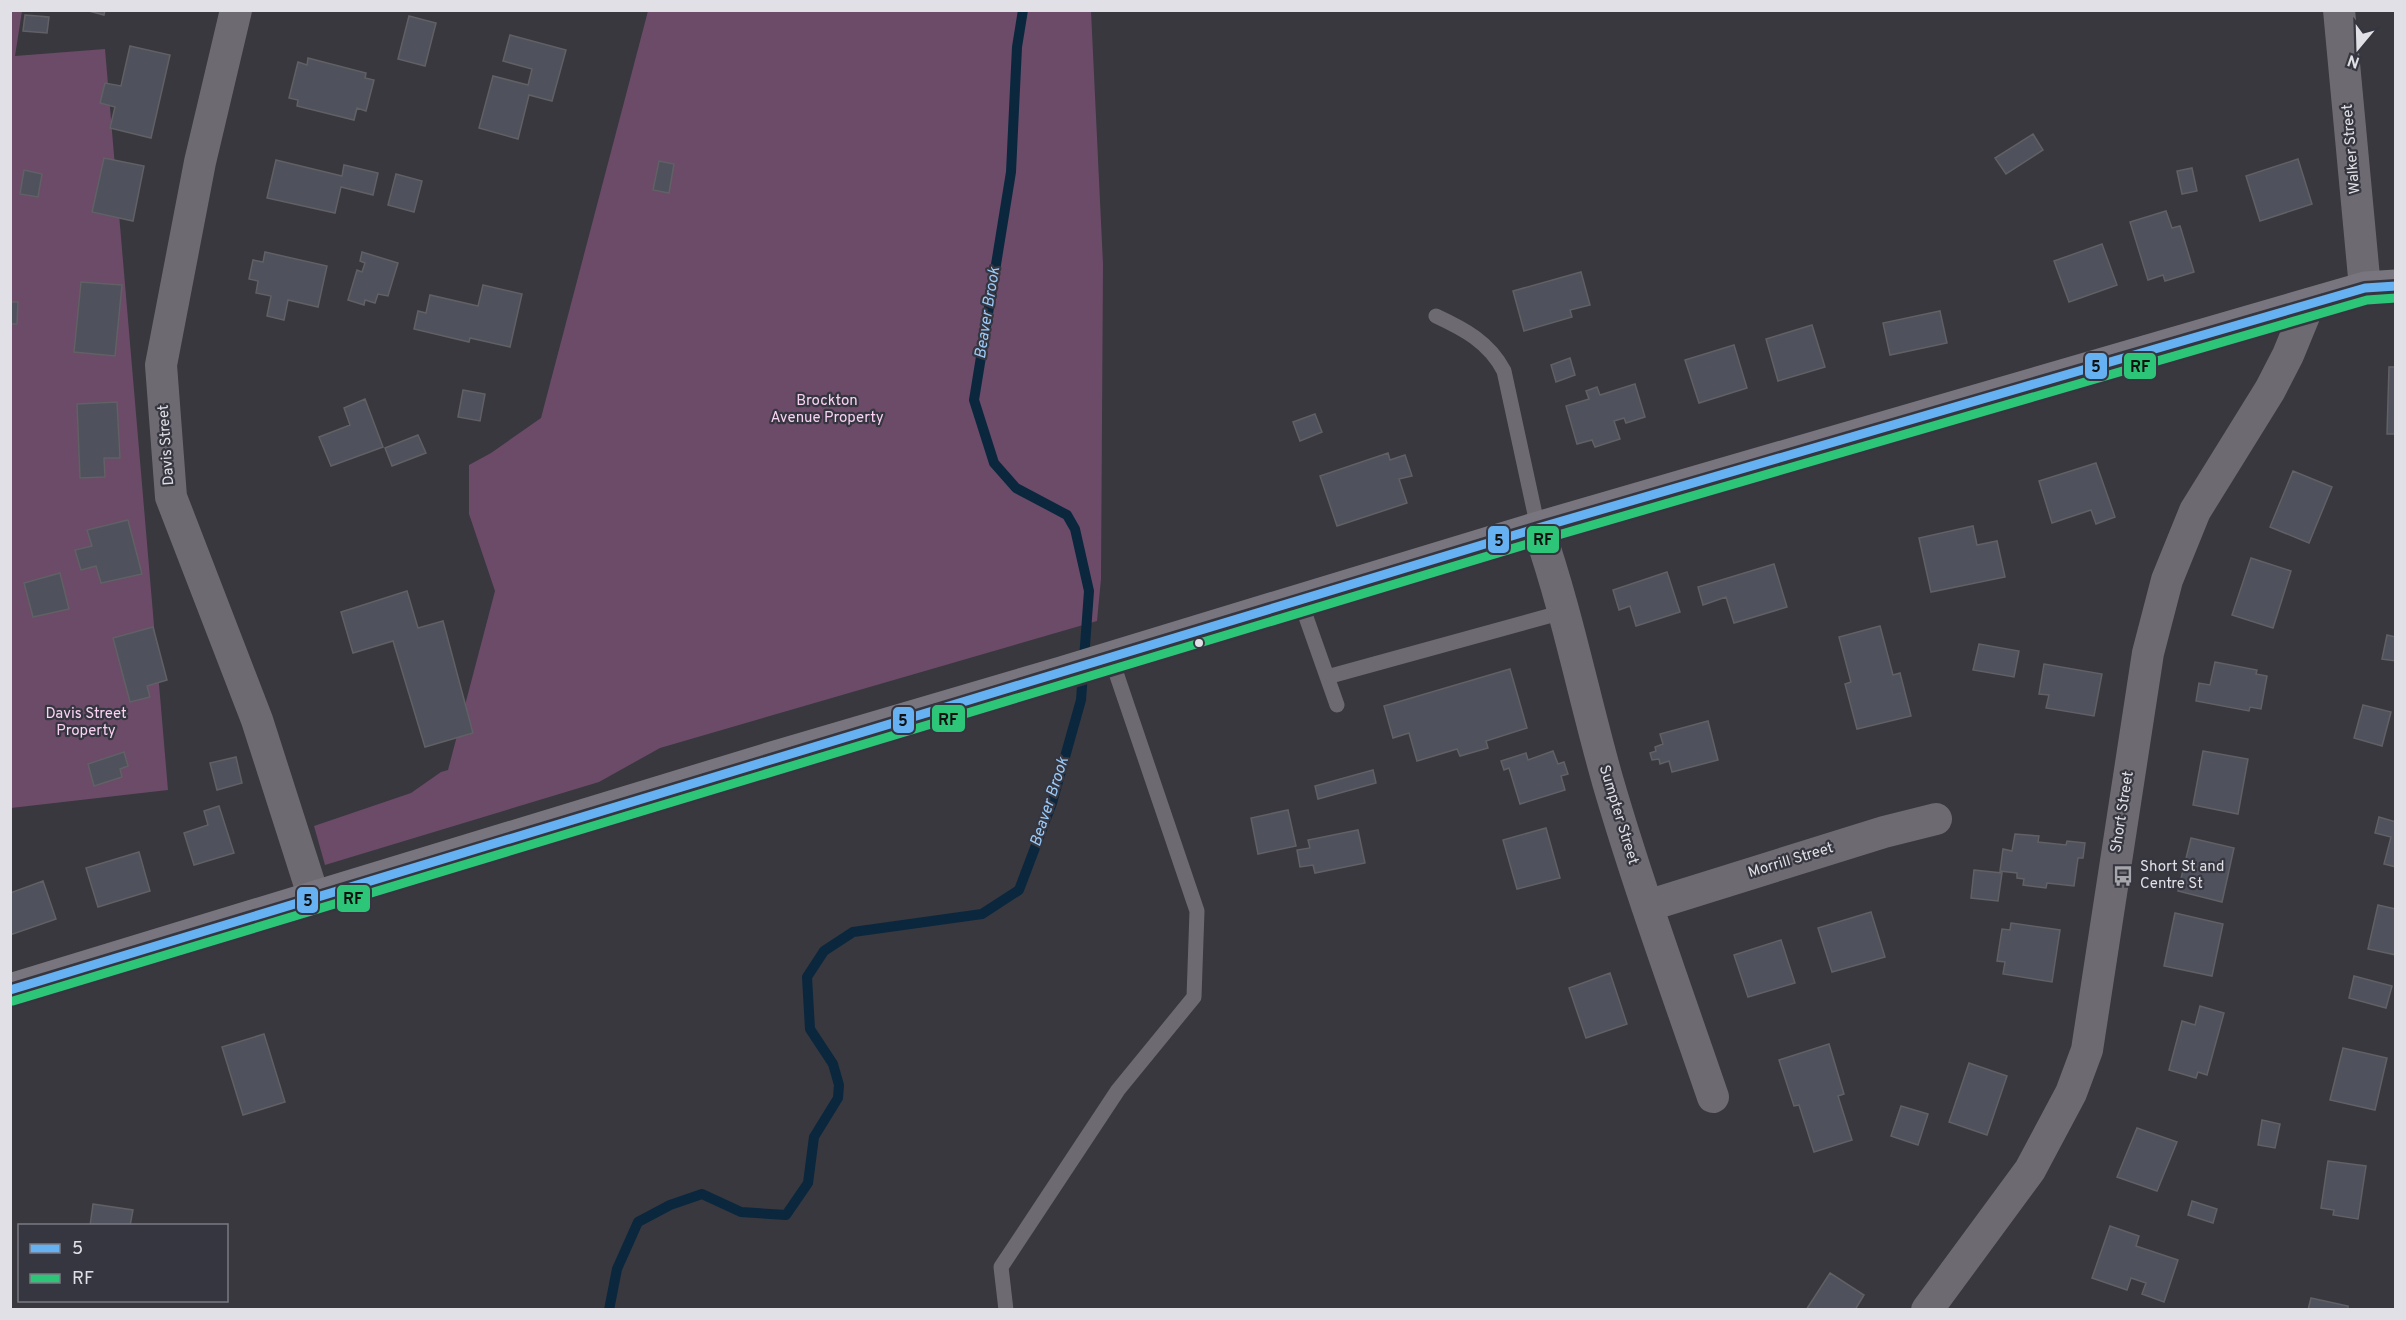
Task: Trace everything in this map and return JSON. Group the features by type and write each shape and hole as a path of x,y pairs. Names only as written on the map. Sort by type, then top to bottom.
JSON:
{"main road":[{"path":"10,990 1538,528 2309,304 2380,287"}],"street":[{"name":"Davis Street","path":"236,10 200,162 161,365 171,497 257,720 314,898"},
{"name":"Walker Street","path":"2340,10 2380,287"},
{"name":"Short Street","path":"1927,1310 2030,1170 2070,1093 2087,1050 2148,653 2167,580 2194,510 2270,390 2288,356 2309,304"},
{"name":"Sumpter Street","path":"1538,528 1550,562 1613,799 1647,906 1713,1097"},
{"name":"Morrill Street","path":"1647,906 1884,832 1936,819"}],"lane":[{"path":"1436,316 1469,332 1497,358 1504,371 1538,528"},
{"path":"1300,600 1337,705"},
{"path":"1327,677 1563,612"},
{"path":"1006,1310 1001,1267 1118,1090 1194,997 1197,911 1108,659"}],"green space":[{"name":"Davis Street Property","path":"10,11 22,11 15,56 105,49 168,790 11,808"},
{"name":"Brockton Avenue Property","path":"648,11 1091,11 1103,264 1101,579 1097,621 660,748 599,782 325,865 314,826 411,793 441,772 448,770 495,591 469,514 469,465 491,453 541,418"}],"building":[{"path":"85,10 105,10 104,15"},
{"path":"25,15 49,17 47,33 23,31"},
{"path":"409,16 436,23 425,66 398,59"},
{"path":"510,35 566,50 552,101 529,95 518,139 479,128 493,76 528,85 532,69 503,61"},
{"path":"130,46 170,55 151,138 110,128 115,107 100,103 105,83 121,86"},
{"path":"308,58 366,73 365,78 374,80 366,111 357,108 354,120 297,106 298,100 289,98 298,62 307,65"},
{"path":"2033,134 2043,150 2006,174 1995,158"},
{"path":"104,158 144,166 133,221 92,212"},
{"path":"2298,159 2312,204 2260,221 2246,176"},
{"path":"276,160 342,176 344,165 378,173 373,195 341,187 335,213 267,198"},
{"path":"659,161 674,164 669,193 653,190"},
{"path":"2192,168 2197,191 2182,194 2177,171"},
{"path":"24,170 42,174 38,197 20,194"},
{"path":"396,174 422,181 414,212 388,205"},
{"path":"2166,211 2172,228 2180,226 2194,272 2165,281 2163,275 2148,280 2130,222"},
{"path":"2102,244 2117,285 2069,302 2054,261"},
{"path":"265,252 327,266 318,307 288,300 284,320 267,316 271,296 256,293 258,281 249,279 253,260 263,262"},
{"path":"362,252 398,263 388,296 378,294 375,303 365,300 364,305 348,300 357,270 362,272 365,263 360,261"},
{"path":"1581,272 1590,305 1570,310 1572,317 1524,331 1513,291"},
{"path":"81,282 122,285 115,356 74,352"},
{"path":"483,285 522,294 510,347 470,338 469,342 414,329 418,311 426,313 430,295 478,306"},
{"path":"10,302 18,302 17,324 10,324"},
{"path":"1940,311 1947,343 1890,355 1883,323"},
{"path":"1812,325 1825,367 1778,381 1766,339"},
{"path":"1734,345 1747,388 1699,403 1685,360"},
{"path":"1570,358 1575,375 1556,382 1551,365"},
{"path":"2389,367 2396,367 2396,434 2387,434"},
{"path":"1635,384 1645,417 1626,423 1624,418 1614,421 1620,439 1595,447 1592,440 1577,444 1566,406 1589,399 1586,391 1597,387 1600,395"},
{"path":"463,390 485,394 480,421 458,417"},
{"path":"365,399 383,447 331,466 319,437 350,425 344,408"},
{"path":"117,402 120,458 104,458 105,477 80,478 77,404"},
{"path":"1315,414 1322,432 1300,441 1293,422"},
{"path":"418,435 426,453 392,466 385,448"},
{"path":"1388,453 1390,460 1405,455 1412,476 1399,479 1407,503 1337,526 1320,476"},
{"path":"2096,463 2115,517 2096,524 2091,510 2052,523 2039,481"},
{"path":"2293,471 2332,487 2309,543 2270,527"},
{"path":"128,520 142,574 101,583 96,566 81,570 75,550 92,546 87,530"},
{"path":"1973,526 1977,545 1997,541 2005,577 1931,592 1919,538"},
{"path":"2251,558 2291,571 2273,628 2232,615"},
{"path":"1774,564 1787,607 1734,623 1726,597 1703,605 1698,587"},
{"path":"1667,572 1680,612 1636,626 1630,606 1619,610 1613,590"},
{"path":"60,573 69,609 33,617 24,583"},
{"path":"407,591 418,628 443,621 473,733 425,747 393,641 353,653 341,612"},
{"path":"1880,626 1893,675 1900,673 1911,716 1857,729 1845,684 1851,682 1839,637"},
{"path":"153,627 167,680 147,686 150,697 130,702 113,638"},
{"path":"2387,635 2396,637 2396,661 2382,659"},
{"path":"1979,644 2019,651 2014,677 1973,670"},
{"path":"2215,662 2257,670 2256,674 2267,676 2261,709 2250,707 2249,711 2196,701 2199,683 2210,685"},
{"path":"2044,664 2102,674 2094,716 2046,708 2049,695 2039,694"},
{"path":"1510,669 1527,728 1486,741 1488,748 1460,756 1457,749 1417,761 1409,733 1393,738 1384,706"},
{"path":"2363,705 2391,712 2382,746 2354,738"},
{"path":"1708,721 1718,760 1672,772 1669,761 1660,764 1659,759 1652,760 1650,753 1656,751 1655,747 1663,744 1660,734"},
{"path":"1553,751 1558,764 1564,762 1568,774 1561,776 1565,790 1520,804 1509,768 1504,770 1501,761 1526,753 1528,760"},
{"path":"2203,751 2248,759 2238,814 2193,805"},
{"path":"124,752 128,766 120,769 122,777 94,786 88,764"},
{"path":"236,757 242,783 217,790 210,763"},
{"path":"1373,770 1376,783 1318,799 1315,786"},
{"path":"219,806 234,853 194,865 184,833 208,825 204,811"},
{"path":"1288,810 1296,846 1258,854 1251,818"},
{"path":"2379,817 2396,822 2396,867 2384,864 2391,837 2375,833"},
{"path":"1546,828 1560,878 1517,889 1503,840"},
{"path":"1358,830 1365,863 1315,873 1313,865 1300,867 1297,850 1310,848 1308,840"},
{"path":"2015,834 2039,836 2038,842 2066,845 2067,841 2085,843 2083,858 2078,858 2074,886 2047,883 2046,888 2023,885 2024,879 2017,878 2017,873 2000,871 2003,849 2012,851"},
{"path":"2191,838 2234,848 2222,902 2178,891"},
{"path":"139,852 150,891 98,907 86,868"},
{"path":"1974,870 2002,873 1998,901 1971,898"},
{"path":"43,881 56,919 10,935 10,893"},
{"path":"2378,905 2396,909 2396,955 2368,949"},
{"path":"1871,912 1885,957 1832,972 1818,928"},
{"path":"2175,913 2223,924 2212,976 2164,966"},
{"path":"2011,923 2060,930 2052,982 2003,974 2005,962 1997,961 2002,929 2010,930"},
{"path":"1781,940 1795,983 1748,997 1734,955"},
{"path":"1610,973 1627,1024 1586,1038 1569,988"},
{"path":"2354,976 2392,986 2386,1008 2349,998"},
{"path":"2200,1006 2224,1013 2207,1075 2198,1072 2196,1078 2169,1070 2182,1021 2195,1025"},
{"path":"264,1034 285,1102 243,1115 222,1047"},
{"path":"1829,1044 1844,1094 1838,1096 1852,1140 1814,1152 1799,1105 1794,1106 1779,1060"},
{"path":"2343,1048 2387,1058 2375,1110 2330,1100"},
{"path":"1969,1063 2007,1076 1987,1135 1949,1122"},
{"path":"1901,1106 1928,1114 1918,1145 1891,1136"},
{"path":"2262,1120 2280,1124 2275,1148 2258,1145"},
{"path":"2137,1128 2177,1142 2157,1191 2117,1177"},
{"path":"2328,1161 2366,1166 2358,1219 2333,1215 2334,1210 2321,1208"},
{"path":"2192,1201 2217,1209 2213,1223 2188,1215"},
{"path":"93,1204 133,1210 130,1224 90,1224"},
{"path":"2110,1226 2139,1236 2136,1246 2178,1260 2164,1302 2142,1294 2146,1283 2131,1278 2127,1290 2092,1278"},
{"path":"1830,1273 1864,1295 1855,1310 1806,1310"},
{"path":"2311,1298 2348,1306 2348,1310 2308,1310"}],"waterway":[{"name":"Beaver Brook","path":"609,1310 617,1269 638,1222 670,1205 702,1194 741,1212 786,1215 808,1183 814,1137 838,1098 839,1085 833,1064 810,1029 807,977 824,951 853,932 982,914 1019,890 1052,803 1081,700 1089,591 1075,529 1067,515 1016,488 994,463 974,400 1011,172 1017,47 1023,10"}],"transit line":[{"name":"5","path":"10,990 1538,528 2365,288 2396,286"},
{"name":"RF","path":"13,1001 1541,540 2367,300 2396,298"}],"place":[{"name":"Short St and Centre St","path":"2123,876"}]}
